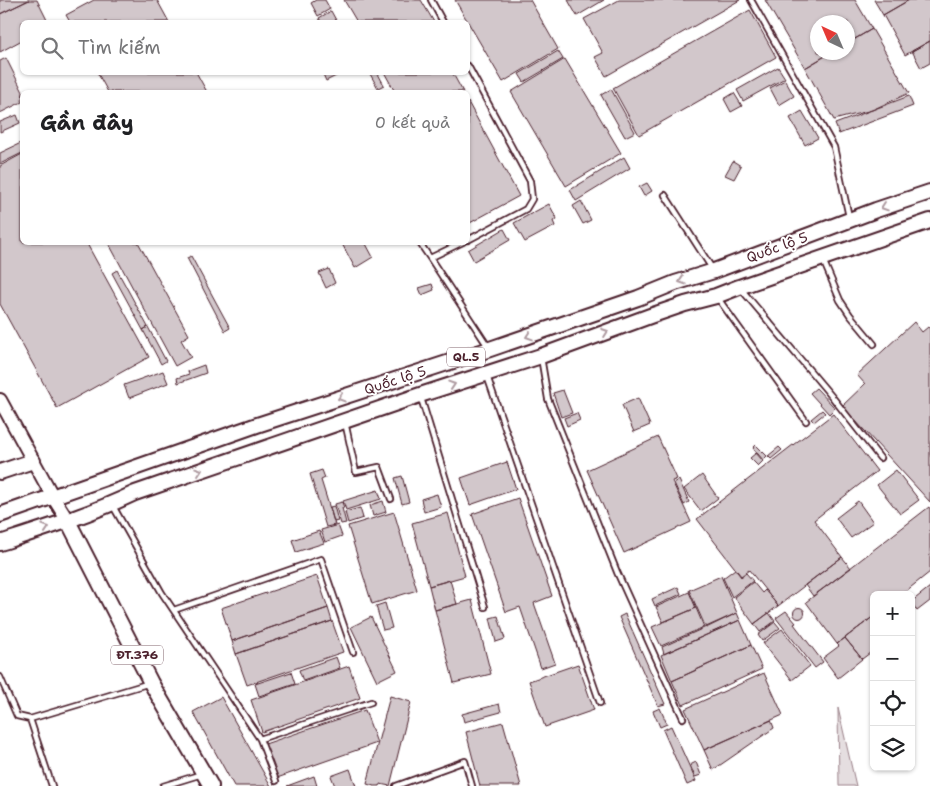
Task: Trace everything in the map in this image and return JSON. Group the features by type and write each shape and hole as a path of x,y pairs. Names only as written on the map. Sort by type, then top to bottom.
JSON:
{"main road":[{"name":"Quốc lộ 5","path":"0,515 257,425 490,349 638,298 876,210 930,192"},
{"name":"Quốc lộ 5","path":"0,543 68,521 135,494 344,421 540,356 685,304 716,296 930,221"},
{"path":"0,400 52,497 68,521"},
{"path":"0,472 33,461"},
{"name":"ĐT.376","path":"68,521 151,683 207,780"}],"lane":[{"path":"431,0 442,20"},
{"path":"750,0 834,146 850,220"},
{"path":"470,70 530,180 532,199 526,208 470,239"},
{"path":"665,195 714,271"},
{"path":"421,245 490,349"},
{"path":"430,258 455,245"},
{"path":"822,258 840,300 874,344"},
{"path":"739,287 833,398 880,458"},
{"path":"716,296 806,421"},
{"path":"540,356 548,399 617,572 682,718"},
{"path":"486,374 600,703"},
{"path":"420,395 485,607"},
{"path":"344,421 356,472 379,466 391,499"},
{"path":"112,504 162,593 260,739 276,781"},
{"path":"174,610 321,559 353,652"},
{"path":"0,677 17,716 30,719 151,683"},
{"path":"260,739 371,702"},
{"path":"30,719 52,786"},
{"path":"396,786 465,760 472,786"},
{"path":"163,786 207,780"}],"shaded area":[{"path":"838,708 856,786 839,786"}],"building":[{"path":"0,0 29,0 0,14"},
{"path":"29,0 37,0 47,20 20,20 20,41 0,52 0,14"},
{"path":"94,0 157,0 168,20 69,20 66,15"},
{"path":"316,0 325,0 330,9 318,16 311,3"},
{"path":"344,0 421,0 433,20 356,20"},
{"path":"455,0 530,0 558,49 503,82 470,26 470,20 467,20"},
{"path":"568,0 604,0 577,16"},
{"path":"619,0 740,0 606,76 595,57 603,53 584,19"},
{"path":"765,0 855,0 872,29 855,39 855,15 810,15 810,60 818,60 805,68"},
{"path":"874,0 909,0 883,15"},
{"path":"909,0 930,0 930,41 905,55 883,15"},
{"path":"750,10 776,57 639,135 613,88"},
{"path":"331,11 336,20 320,20 319,18"},
{"path":"872,29 909,93 872,110 834,120 805,68 818,60 855,60 855,39"},
{"path":"930,41 930,63 921,68 912,51"},
{"path":"558,51 563,59 524,82 519,74"},
{"path":"6,58 22,90 20,90 20,103 0,113 0,61"},
{"path":"565,59 621,153 566,186 511,92"},
{"path":"778,67 785,78 743,101 737,90"},
{"path":"99,75 198,75 206,90 107,90"},
{"path":"323,75 338,75 326,81"},
{"path":"371,75 379,75 384,85 378,88"},
{"path":"386,75 454,75 462,90 394,90"},
{"path":"785,80 794,96 779,105 770,88"},
{"path":"611,89 635,132 625,137 601,95"},
{"path":"734,93 742,106 731,112 724,99"},
{"path":"909,96 913,106 839,134 835,124"},
{"path":"470,106 519,196 470,223"},
{"path":"802,111 818,138 805,145 790,118"},
{"path":"17,115 20,123 0,132 0,122"},
{"path":"20,143 20,154 0,164 0,153"},
{"path":"20,155 20,245 88,245 149,357 57,408 0,304 0,166"},
{"path":"624,157 630,168 576,201 570,190"},
{"path":"733,161 741,166 734,179 725,175"},
{"path":"647,183 652,191 644,196 639,187"},
{"path":"581,201 591,220 583,224 573,206"},
{"path":"549,204 557,219 553,221 555,226 525,242 514,223"},
{"path":"504,229 510,240 474,261 468,250"},
{"path":"110,245 140,245 189,335 181,340 191,357 175,366"},
{"path":"343,245 367,245 373,257 355,268"},
{"path":"191,256 230,328 225,331 187,258"},
{"path":"329,269 335,283 326,288 319,273"},
{"path":"117,270 148,327 143,330 112,273"},
{"path":"432,284 434,290 422,295 419,288"},
{"path":"914,322 922,332 928,327 930,329 930,502 842,406 865,384 857,375"},
{"path":"148,327 166,361 161,364 143,330"},
{"path":"204,365 206,373 178,383 177,378 189,374 188,371"},
{"path":"163,371 168,383 129,398 124,385"},
{"path":"816,388 835,408 829,414 810,393"},
{"path":"563,390 572,413 561,417 553,393"},
{"path":"638,398 650,425 634,432 622,405"},
{"path":"822,410 825,413 814,422 811,419"},
{"path":"577,413 580,420 567,426 564,418"},
{"path":"833,414 877,471 814,520 842,557 778,606 749,570 741,576 697,519"},
{"path":"658,437 677,479 672,481 691,522 624,553 587,470"},
{"path":"756,445 767,456 763,460 753,448"},
{"path":"779,447 782,450 771,459 768,456"},
{"path":"756,453 763,461 758,466 750,458"},
{"path":"507,462 516,489 470,505 461,478"},
{"path":"322,470 325,478 321,480 335,525 326,527 310,474"},
{"path":"896,470 919,500 900,514 877,485"},
{"path":"702,475 718,498 701,511 684,489"},
{"path":"402,476 409,502 402,504 395,478"},
{"path":"679,480 689,502 684,505 674,483"},
{"path":"378,490 381,499 346,510 343,501"},
{"path":"437,494 441,507 424,512 421,499"},
{"path":"518,498 552,596 534,603 555,663 541,668 520,607 506,612 472,514"},
{"path":"383,501 386,512 373,516 370,505"},
{"path":"858,501 873,522 851,538 836,518"},
{"path":"342,502 346,523 341,524 335,504"},
{"path":"334,506 338,521 334,522 330,507"},
{"path":"929,507 930,572 906,591 870,591 870,619 837,644 806,602"},
{"path":"360,508 363,518 348,523 345,512"},
{"path":"394,512 417,590 372,604 348,526"},
{"path":"448,513 465,576 429,586 412,523"},
{"path":"338,525 342,536 325,542 321,530"},
{"path":"319,531 324,543 296,552 292,540"},
{"path":"842,557 851,568 813,596 805,585"},
{"path":"735,569 741,577 746,573 753,581 732,597 723,578"},
{"path":"317,576 328,608 232,641 221,608"},
{"path":"721,576 737,613 706,628 689,590"},
{"path":"450,580 457,604 435,610 429,586"},
{"path":"753,582 762,593 765,590 778,606 754,624 734,597"},
{"path":"678,587 681,594 655,606 652,599"},
{"path":"930,587 930,601 917,611 915,599"},
{"path":"689,592 696,608 663,622 656,607"},
{"path":"472,600 491,674 454,683 435,610"},
{"path":"385,603 392,628 383,630 376,606"},
{"path":"799,607 805,613 799,619 793,613"},
{"path":"328,608 332,621 236,654 232,641"},
{"path":"696,608 704,627 661,646 652,627"},
{"path":"786,611 823,662 815,668 776,618"},
{"path":"737,613 740,620 664,654 662,647"},
{"path":"769,613 775,621 760,632 754,624"},
{"path":"625,614 665,704 658,706 619,617"},
{"path":"498,616 505,639 496,642 490,618"},
{"path":"371,617 397,671 377,681 351,627"},
{"path":"870,619 870,653 862,659 845,638"},
{"path":"740,620 751,645 672,681 661,655"},
{"path":"332,621 343,652 247,685 236,654"},
{"path":"775,622 780,628 762,641 758,635"},
{"path":"782,629 810,666 792,680 763,643"},
{"path":"845,638 862,659 838,678 823,658 839,646 837,644"},
{"path":"751,645 762,669 683,705 672,681"},
{"path":"336,657 340,668 303,681 299,670"},
{"path":"578,664 594,710 545,727 529,681"},
{"path":"349,666 360,698 262,732 251,700"},
{"path":"291,672 295,684 259,696 255,684"},
{"path":"764,673 783,715 704,750 685,709"},
{"path":"390,696 411,702 390,786 380,784 380,786 374,786 367,784"},
{"path":"221,697 271,786 234,786 193,712"},
{"path":"499,704 501,712 464,722 462,714"},
{"path":"660,708 667,724 660,727 653,711"},
{"path":"365,710 377,743 277,778 265,744"},
{"path":"771,720 774,728 713,770 704,750"},
{"path":"503,722 521,786 480,786 466,732"},
{"path":"671,726 696,781 687,785 663,730"},
{"path":"696,762 701,775 695,777 690,765"},
{"path":"350,769 356,786 335,786 331,776"},
{"path":"314,776 317,786 287,786"}]}
